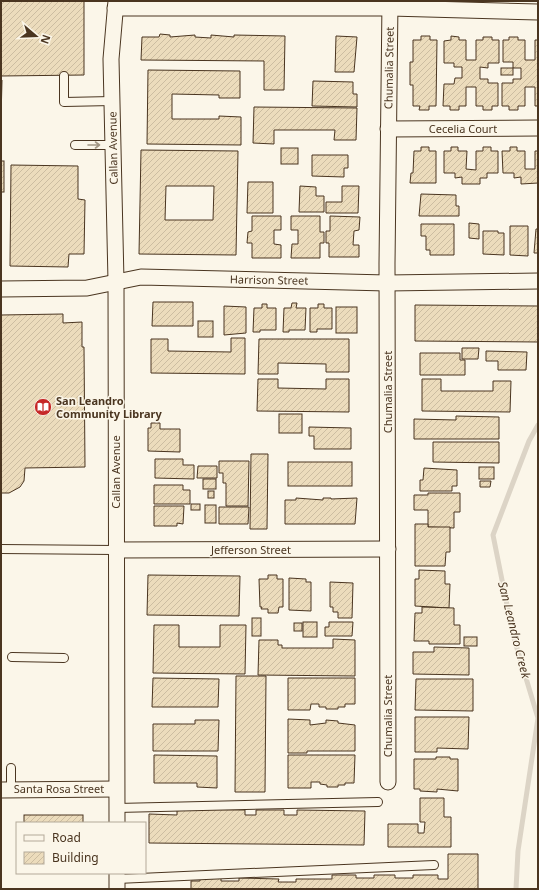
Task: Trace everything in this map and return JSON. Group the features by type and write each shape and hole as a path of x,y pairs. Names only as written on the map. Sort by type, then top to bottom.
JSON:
{"street":[{"path":"115,4 390,4 538,12"},
{"name":"Callan Avenue","path":"115,4 111,59 116,281 117,822"},
{"name":"Chumalia Street","path":"388,782 387,283 390,4"},
{"name":"Cecelia Court","path":"388,129 538,128"},
{"name":"Harrison Street","path":"1,289 87,288 141,277 387,283 538,281"},
{"name":"Jefferson Street","path":"116,550 388,549"},
{"name":"Santa Rosa Street","path":"6,790 116,789"}],"lane":[{"path":"64,76 64,102 112,101"},
{"path":"75,145 113,145"},
{"path":"1,549 116,550"},
{"path":"12,657 64,658"},
{"path":"6,790 11,768"},
{"path":"117,808 378,802"},
{"path":"117,880 434,865"}],"building":[{"path":"1,1 84,1 84,75 1,76"},
{"path":"160,34 170,35 170,37 195,35 195,37 211,38 211,35 234,37 234,35 285,36 284,90 264,90 264,61 141,60 142,37 159,37"},
{"path":"336,36 357,37 354,72 335,72"},
{"path":"421,36 430,36 430,40 437,40 436,106 429,106 429,110 419,110 420,106 413,106 413,85 410,85 410,62 413,62 413,40 421,40"},
{"path":"451,36 459,37 459,40 466,40 466,60 476,60 476,40 483,40 483,37 492,37 492,40 499,40 499,63 488,63 488,68 480,67 480,79 488,79 488,83 498,83 498,106 492,106 492,110 483,110 483,106 476,106 476,87 466,87 466,106 459,106 459,110 450,110 450,106 443,106 444,84 454,84 455,78 462,78 462,67 454,67 454,63 444,63 444,41 451,40"},
{"path":"509,37 518,37 518,40 525,40 525,60 535,60 535,40 538,40 538,106 535,106 535,87 525,87 525,106 518,106 518,110 509,110 509,106 502,106 502,83 513,83 513,79 521,79 521,68 513,68 513,62 503,62 503,40 509,40"},
{"path":"501,68 513,68 513,75 501,75"},
{"path":"148,70 240,71 240,98 219,98 219,95 172,94 172,119 219,119 219,116 241,117 241,145 147,144"},
{"path":"1,80 2,80 1,119"},
{"path":"313,81 353,82 353,94 357,94 357,107 312,106"},
{"path":"254,107 357,108 356,140 334,140 335,130 274,130 274,144 253,143"},
{"path":"421,147 429,147 429,151 436,151 436,183 410,183 411,173 413,173 414,151 421,151"},
{"path":"451,147 458,147 458,151 467,151 466,169 476,170 476,151 483,151 483,147 491,147 491,151 498,151 498,173 487,173 487,178 480,178 480,184 462,184 462,177 455,178 455,173 444,173 444,151 451,151"},
{"path":"510,147 517,147 517,151 525,151 525,169 535,169 535,151 538,151 538,183 521,184 521,177 514,178 514,173 503,173 502,151 510,151"},
{"path":"281,148 298,148 298,164 281,164"},
{"path":"141,150 238,151 236,255 139,254","holes":["166,186 214,186 213,220 165,220"]},
{"path":"312,155 348,155 348,168 344,168 344,177 312,176"},
{"path":"1,161 4,161 4,192 1,192"},
{"path":"11,165 78,166 78,199 85,200 84,254 69,254 68,267 10,266"},
{"path":"248,182 273,182 273,213 247,213"},
{"path":"300,186 316,187 316,196 324,196 324,212 299,212"},
{"path":"342,186 359,186 358,213 326,213 326,202 342,202"},
{"path":"421,194 456,195 456,206 459,206 459,216 419,216"},
{"path":"252,216 281,216 281,230 274,230 274,244 281,245 281,258 252,258 252,243 247,243 248,232 252,231"},
{"path":"291,216 320,216 320,232 324,232 324,243 320,243 320,258 291,258 292,244 298,244 298,230 291,230"},
{"path":"330,216 360,217 359,230 354,231 353,245 359,245 359,257 329,257 329,243 326,243 326,231 330,231"},
{"path":"469,223 479,224 479,239 469,238"},
{"path":"421,224 454,224 454,255 430,255 430,250 426,250 426,236 421,236"},
{"path":"510,226 528,226 528,256 510,255"},
{"path":"536,229 538,229 538,253 534,253"},
{"path":"483,231 498,231 498,233 504,233 504,255 483,254"},
{"path":"153,302 193,302 193,326 152,326"},
{"path":"292,303 297,303 296,308 306,308 305,330 289,330 289,332 283,332 284,308 291,308"},
{"path":"262,304 267,304 267,308 276,308 276,330 260,330 260,332 253,332 254,308 262,308"},
{"path":"318,304 324,304 324,308 332,308 332,329 317,329 317,332 310,332 310,308 318,308"},
{"path":"415,305 538,306 538,342 415,341"},
{"path":"224,306 246,307 246,333 224,335"},
{"path":"336,307 357,307 357,333 336,333"},
{"name":"San Leandro Community Library","path":"63,314 63,323 82,322 82,347 84,347 85,467 25,468 24,481 20,487 9,493 1,493 1,315"},
{"path":"198,321 213,321 213,337 198,337"},
{"path":"231,338 245,338 245,374 151,373 151,339 168,339 168,351 231,352"},
{"path":"259,339 349,339 349,372 326,372 326,364 278,363 278,374 258,374"},
{"path":"462,348 479,348 478,359 462,359"},
{"path":"486,351 527,352 526,370 498,370 498,361 486,361"},
{"path":"420,353 460,353 460,360 465,360 465,375 420,375"},
{"path":"258,379 278,379 278,388 326,389 326,379 349,379 349,412 257,411"},
{"path":"422,379 441,379 441,391 493,391 493,381 511,381 510,412 422,411"},
{"path":"279,414 302,414 302,433 279,433"},
{"path":"456,416 499,417 499,439 414,439 414,419 456,420"},
{"path":"151,423 160,423 160,429 180,429 180,452 148,451 148,428 151,428"},
{"path":"309,427 351,428 351,449 314,449 314,436 309,436"},
{"path":"433,442 499,442 499,463 433,462"},
{"path":"251,454 268,454 267,529 250,529"},
{"path":"155,459 183,459 183,465 194,465 194,479 155,478"},
{"path":"219,461 249,461 248,506 226,506 226,483 223,483 223,473 219,473"},
{"path":"288,462 352,462 352,486 288,486"},
{"path":"198,466 217,466 217,478 197,478"},
{"path":"479,467 494,467 494,479 479,479"},
{"path":"424,468 457,470 457,486 452,486 452,491 420,491 420,480 423,480"},
{"path":"203,479 216,479 216,489 203,489"},
{"path":"480,481 491,481 490,487 480,487"},
{"path":"154,485 183,485 183,490 190,490 190,504 154,504"},
{"path":"208,491 214,491 214,498 208,498"},
{"path":"428,493 460,493 460,512 454,512 454,528 428,527 428,510 414,510 414,495 428,495"},
{"path":"296,498 323,500 323,498 357,498 355,524 285,524 285,500 296,500"},
{"path":"191,504 200,504 200,510 191,510"},
{"path":"205,505 216,505 216,523 205,523"},
{"path":"154,506 184,506 183,524 177,523 177,526 154,526"},
{"path":"219,507 249,507 248,524 219,524"},
{"path":"415,524 428,524 428,527 450,527 450,552 446,552 445,566 415,566"},
{"path":"419,570 445,571 445,584 450,584 449,608 415,606 415,579 419,579"},
{"path":"148,575 240,576 239,616 147,615"},
{"path":"268,575 277,575 277,579 283,579 283,607 279,607 278,613 268,613 268,609 261,609 262,607 260,607 259,579 268,579"},
{"path":"289,578 306,579 306,582 311,582 311,611 289,610"},
{"path":"330,582 353,583 352,618 338,618 338,612 333,612 333,607 330,607"},
{"path":"422,607 454,608 454,625 460,625 460,644 429,644 429,641 414,641 415,613 422,613"},
{"path":"252,618 261,618 261,636 252,636"},
{"path":"303,622 317,622 317,637 303,637"},
{"path":"329,622 353,622 352,636 325,636 325,627 329,627"},
{"path":"294,623 302,623 302,631 294,631"},
{"path":"154,625 179,625 179,647 220,647 220,625 246,625 245,674 153,673"},
{"path":"464,637 477,637 477,646 464,646"},
{"path":"333,639 355,640 355,676 258,675 259,640 278,640 278,645 282,645 282,648 333,648"},
{"path":"434,647 469,648 469,675 413,674 413,652 434,652"},
{"path":"236,676 266,676 265,792 235,792"},
{"path":"153,678 219,679 218,707 152,707"},
{"path":"288,678 355,678 355,704 345,704 345,707 338,707 338,709 326,709 326,707 319,707 319,704 311,704 310,710 288,710"},
{"path":"416,679 473,679 473,711 415,710"},
{"path":"415,717 469,717 468,749 437,748 437,752 415,752"},
{"path":"288,719 310,720 310,725 326,723 326,720 355,725 355,751 307,751 307,753 288,753"},
{"path":"195,720 219,720 218,751 153,751 153,724 195,724"},
{"path":"154,755 217,756 217,788 197,787 197,783 154,783"},
{"path":"288,755 355,755 354,783 345,783 345,785 338,785 338,787 327,787 327,785 320,784 320,782 311,782 311,788 288,788"},
{"path":"436,757 450,757 450,759 458,759 458,791 437,789 437,792 420,791 420,789 414,789 414,759 436,759"},
{"path":"420,798 444,798 444,817 451,817 451,847 388,847 388,824 418,824 418,833 424,833 425,822 420,822"},
{"path":"177,809 245,810 245,815 256,815 256,810 284,810 284,815 297,815 297,810 365,811 364,845 149,843 149,814 177,815"},
{"path":"24,815 83,815 83,822 24,822"},
{"path":"448,854 478,854 478,889 191,889 191,881 200,881 200,878 221,878 221,881 239,881 239,878 279,879 278,882 296,882 296,879 332,879 332,875 356,875 356,878 374,878 374,875 395,875 395,878 413,878 413,875 438,875 438,879 448,879"}],"waterway":[{"name":"San Leandro Creek","path":"516,889 518,851 538,718 513,635 493,535 529,441 538,425"}],"place":[{"name":"San Leandro Community Library","path":"43,407"}]}
